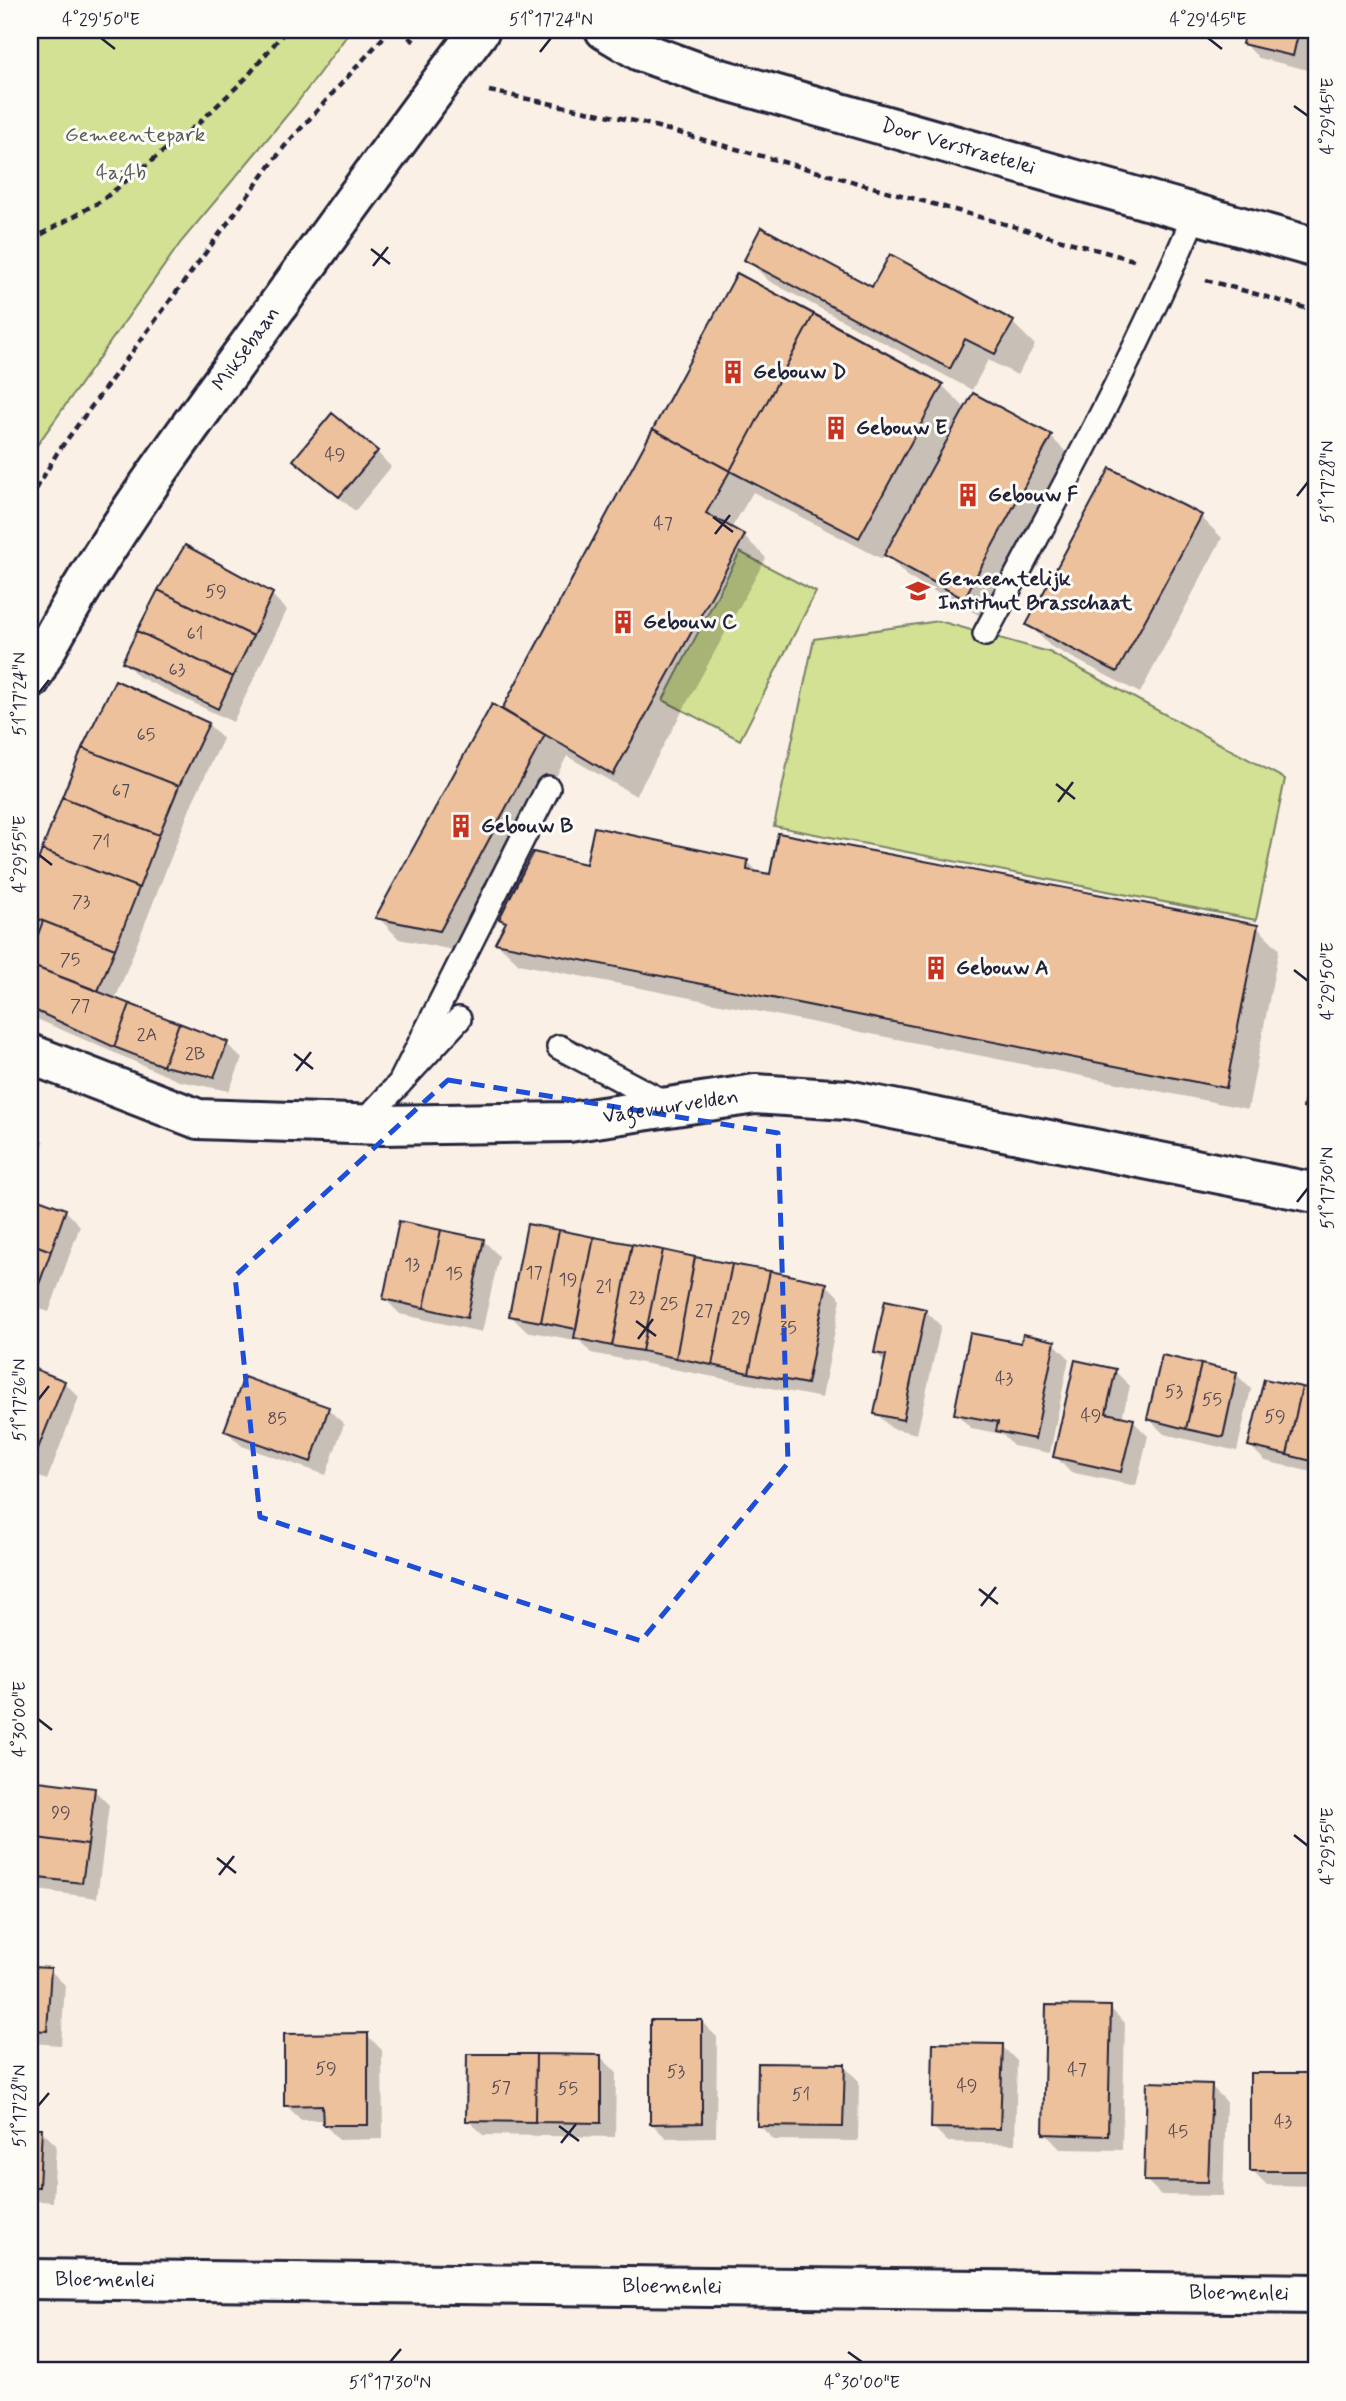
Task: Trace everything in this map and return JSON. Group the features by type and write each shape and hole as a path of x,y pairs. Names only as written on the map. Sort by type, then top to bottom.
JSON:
{"street":[{"name":"Miksebaan","path":"30,680 102,552 209,399 480,30"},
{"name":"Door Verstraetelei","path":"605,30 640,51 702,74 1316,248"},
{"name":"Vagevuurvelden","path":"30,1054 198,1119 362,1124 569,1122 755,1094 847,1100 1316,1193"},
{"name":"Bloemenlei","path":"30,2279 1316,2294"}],"lane":[{"path":"985,634 1114,391 1172,271 1195,214"},
{"path":"400,1083 548,788"},
{"path":"362,1124 459,1019"},
{"path":"559,1047 671,1106"}],"path":[{"path":"30,237 43,234 101,201 199,122 246,78 286,30"},
{"path":"30,500 57,453 285,147 390,30"},
{"path":"399,30 475,88 640,122 1316,311"}],"highlighted area":[{"path":"448,1080 778,1133 788,1463 641,1641 260,1517 235,1276"}],"green space":[{"name":"4a;4b","path":"30,30 351,30 294,107 181,242 30,455"},
{"path":"740,552 816,592 740,740 663,700"},
{"path":"939,621 1049,652 1285,779 1256,920 774,826 814,639"}],"building":[{"path":"1245,30 1299,30 1293,56 1242,44"},
{"path":"761,227 872,287 890,254 1014,321 995,354 965,339 950,369 744,260"},
{"name":"Gebouw D","path":"737,273 814,314 730,471 653,429"},
{"path":"737,273 943,384 859,538 730,471 706,513 745,535 613,775 502,709"},
{"name":"Gebouw E","path":"814,314 943,384 859,538 730,471"},
{"name":"Gebouw F","path":"973,393 1052,435 964,599 884,555"},
{"path":"332,413 378,451 339,497 293,460"},
{"name":"Gebouw C","path":"653,429 730,471 706,513 745,535 613,775 502,709"},
{"path":"1110,468 1202,515 1117,672 1026,625"},
{"path":"185,545 273,593 253,636 158,590"},
{"path":"158,590 253,636 233,677 137,631"},
{"path":"137,631 233,677 218,709 122,662"},
{"path":"115,680 209,723 179,786 82,748"},
{"name":"Gebouw B","path":"492,704 545,735 440,931 375,918"},
{"path":"82,748 179,786 159,835 62,797"},
{"path":"62,797 159,835 139,888 42,850"},
{"name":"Gebouw A","path":"594,827 748,860 747,870 770,874 778,833 1258,925 1226,1088 495,943 506,922 499,919 533,852 586,864"},
{"path":"42,850 139,888 115,949 30,916 30,881"},
{"path":"43,921 115,949 98,991 30,965 30,956"},
{"path":"30,965 130,1004 114,1047 30,1008"},
{"path":"130,1004 179,1023 163,1066 114,1047"},
{"path":"179,1023 228,1042 214,1077 163,1066"},
{"path":"1316,1049 1316,1112 1303,1108"},
{"path":"30,1196 66,1209 51,1251 30,1243"},
{"path":"399,1221 441,1230 424,1308 383,1299"},
{"path":"527,1224 559,1230 541,1322 509,1316"},
{"path":"441,1230 484,1239 467,1318 424,1308"},
{"path":"559,1230 594,1237 576,1329 541,1322"},
{"path":"594,1237 632,1244 612,1346 574,1338"},
{"path":"30,1243 51,1251 34,1298 30,1297"},
{"path":"632,1244 663,1250 642,1351 612,1346"},
{"path":"663,1250 695,1257 676,1358 642,1351"},
{"path":"695,1257 732,1264 712,1365 676,1358"},
{"path":"732,1264 770,1271 749,1373 712,1365"},
{"path":"770,1271 827,1283 807,1384 749,1373"},
{"path":"885,1300 926,1309 903,1420 874,1414 886,1355 874,1353"},
{"path":"970,1333 1021,1343 1023,1334 1055,1341 1035,1439 996,1431 998,1422 954,1414"},
{"path":"1162,1355 1201,1364 1186,1429 1147,1419"},
{"path":"1075,1360 1116,1369 1106,1413 1134,1419 1121,1472 1053,1457"},
{"path":"1201,1364 1237,1372 1223,1437 1186,1429"},
{"path":"30,1367 65,1381 31,1466 30,1465"},
{"path":"244,1377 329,1407 311,1462 224,1431"},
{"path":"1264,1379 1302,1387 1287,1455 1248,1446"},
{"path":"1302,1387 1316,1390 1316,1462 1287,1455"},
{"path":"30,1780 95,1788 88,1845 30,1837"},
{"path":"30,1837 88,1845 82,1883 30,1877"},
{"path":"30,1967 51,1968 47,2031 30,2030"},
{"path":"1046,2005 1111,2006 1108,2136 1043,2134"},
{"path":"650,2020 702,2020 702,2123 650,2124"},
{"path":"368,2033 368,2125 323,2125 322,2105 284,2106 284,2034"},
{"path":"933,2043 1003,2044 1000,2129 931,2128"},
{"path":"467,2054 536,2054 535,2122 466,2121"},
{"path":"536,2054 601,2055 601,2123 535,2122"},
{"path":"758,2063 845,2064 843,2127 757,2126"},
{"path":"1250,2073 1316,2073 1316,2171 1250,2171"},
{"path":"1147,2082 1212,2084 1208,2182 1144,2181"},
{"path":"30,2128 42,2128 39,2187 30,2187"}],"place":[{"name":"Gebouw D","path":"733,372"},
{"name":"Gebouw E","path":"836,428"},
{"name":"Gebouw F","path":"968,495"},
{"name":"Gemeentelijk Instituut Brasschaat","path":"918,591"},
{"name":"Gebouw C","path":"623,622"},
{"name":"Gebouw B","path":"461,826"},
{"name":"Gebouw A","path":"936,968"}],"park label":[{"name":"Gemeentepark","path":"135,135"}]}
